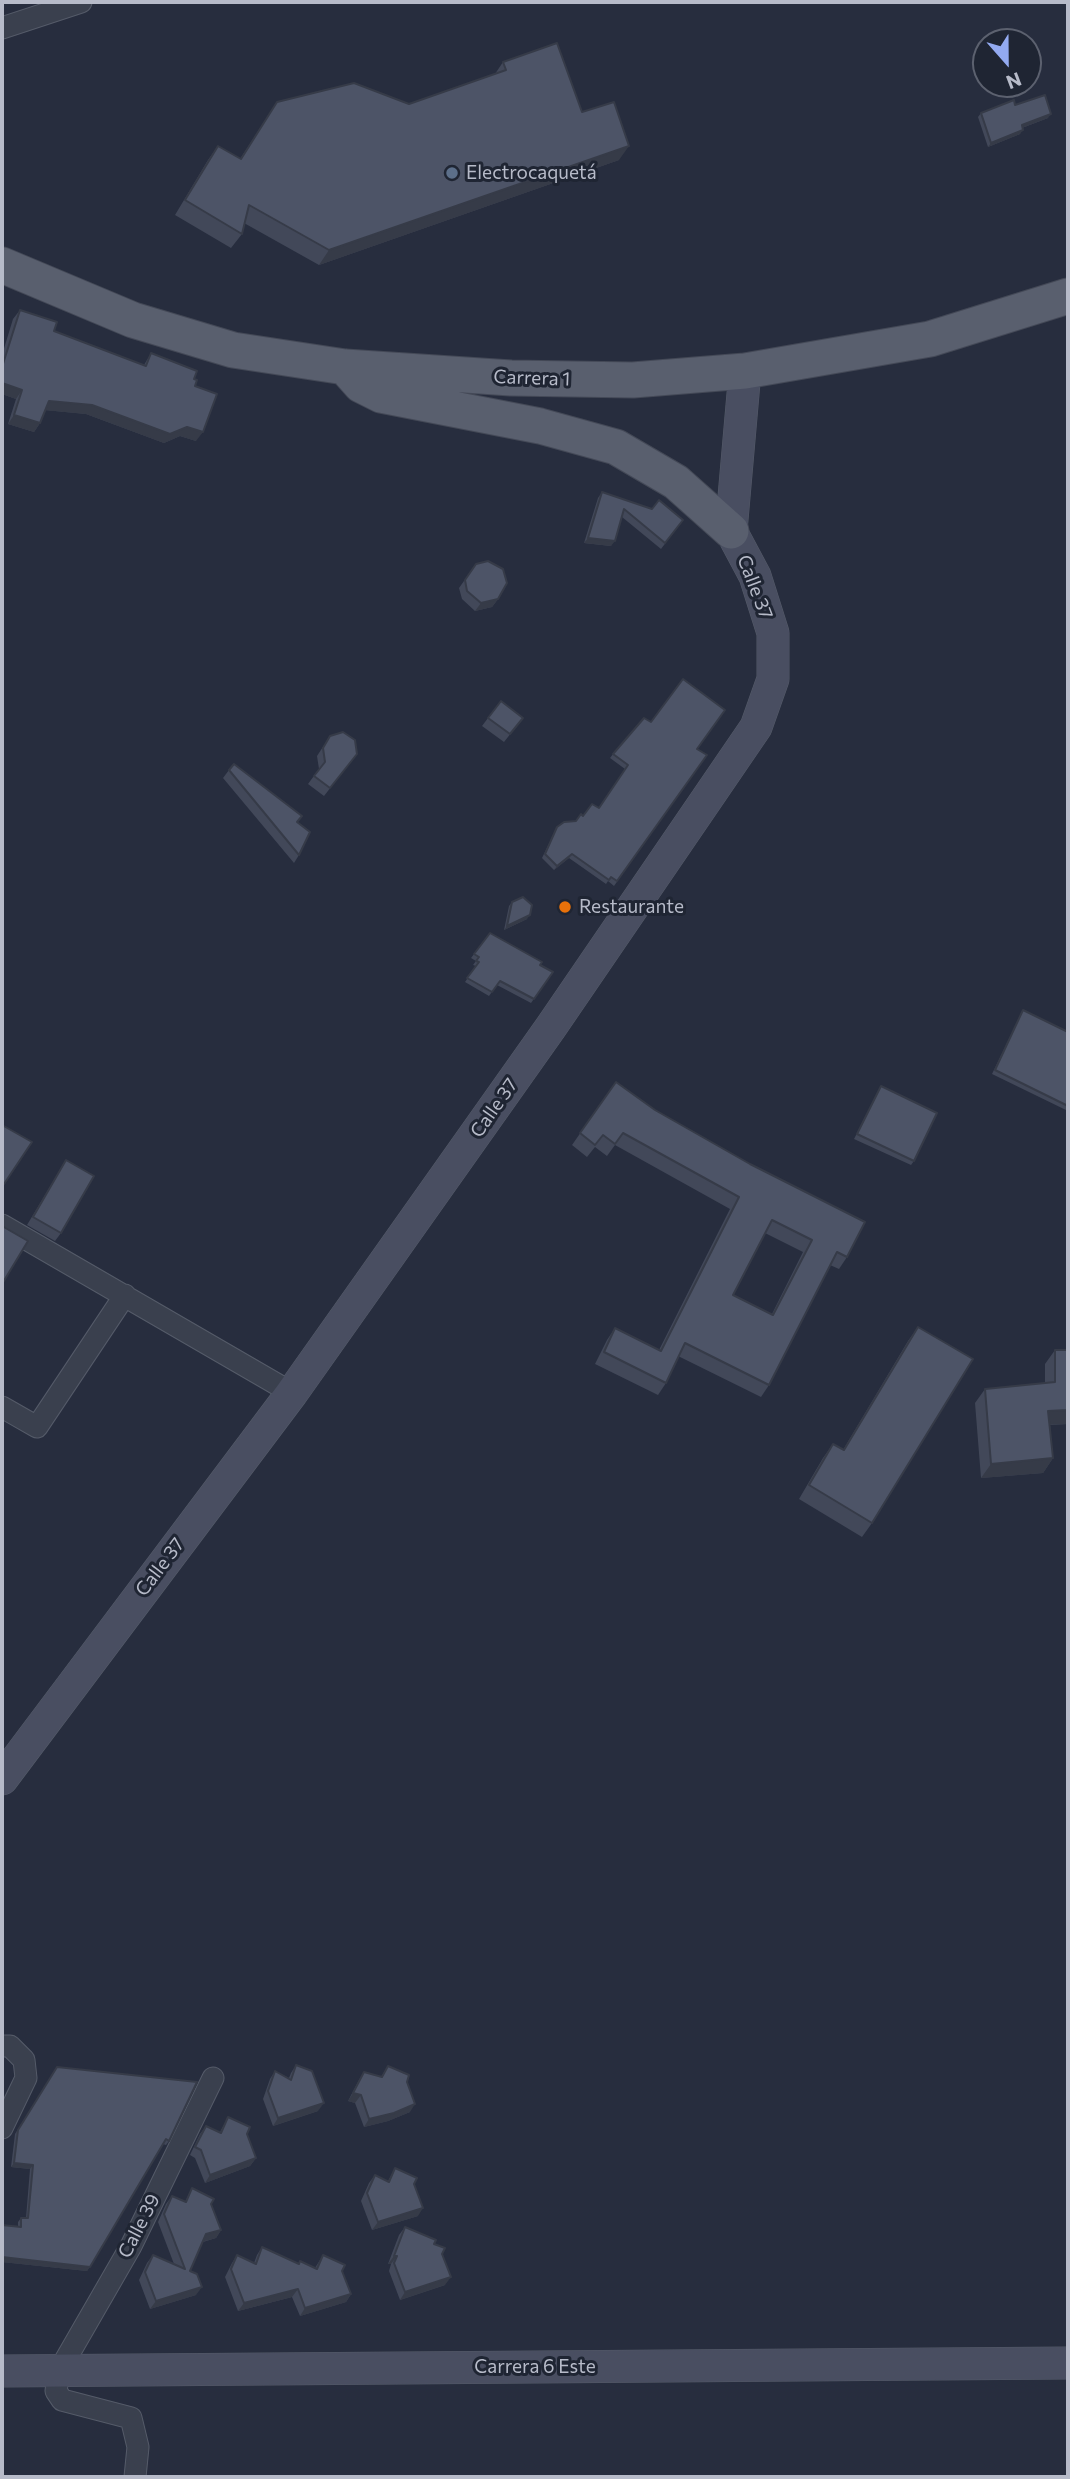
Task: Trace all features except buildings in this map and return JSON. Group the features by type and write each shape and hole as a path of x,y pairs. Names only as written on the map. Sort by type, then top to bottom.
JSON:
{"main road":[{"name":"Carrera 1","path":"2,265 133,320 233,349 345,367 510,378 632,380 745,371 930,339 1068,296"},
{"path":"345,367 361,385 381,395 540,425 616,447 676,482 731,531"}],"street":[{"path":"2,28 81,2"},
{"name":"Calle 37","path":"2,1779 292,1392 551,1027 756,727 773,679 773,633 755,576 731,531 745,371"},
{"path":"2,1225 292,1392"},
{"path":"2,1407 37,1427 125,1295"},
{"path":"2,2046 10,2046 24,2060 26,2078 2,2128"},
{"name":"Calle 39","path":"59,2371 131,2246 213,2078"},
{"name":"Carrera 6 Este","path":"2,2371 1068,2363"},
{"path":"59,2371 56,2391 62,2400 131,2418 138,2447 135,2477"}],"place":[{"name":"Electrocaquetá","path":"452,173"},
{"name":"Restaurante","path":"565,907"}]}
